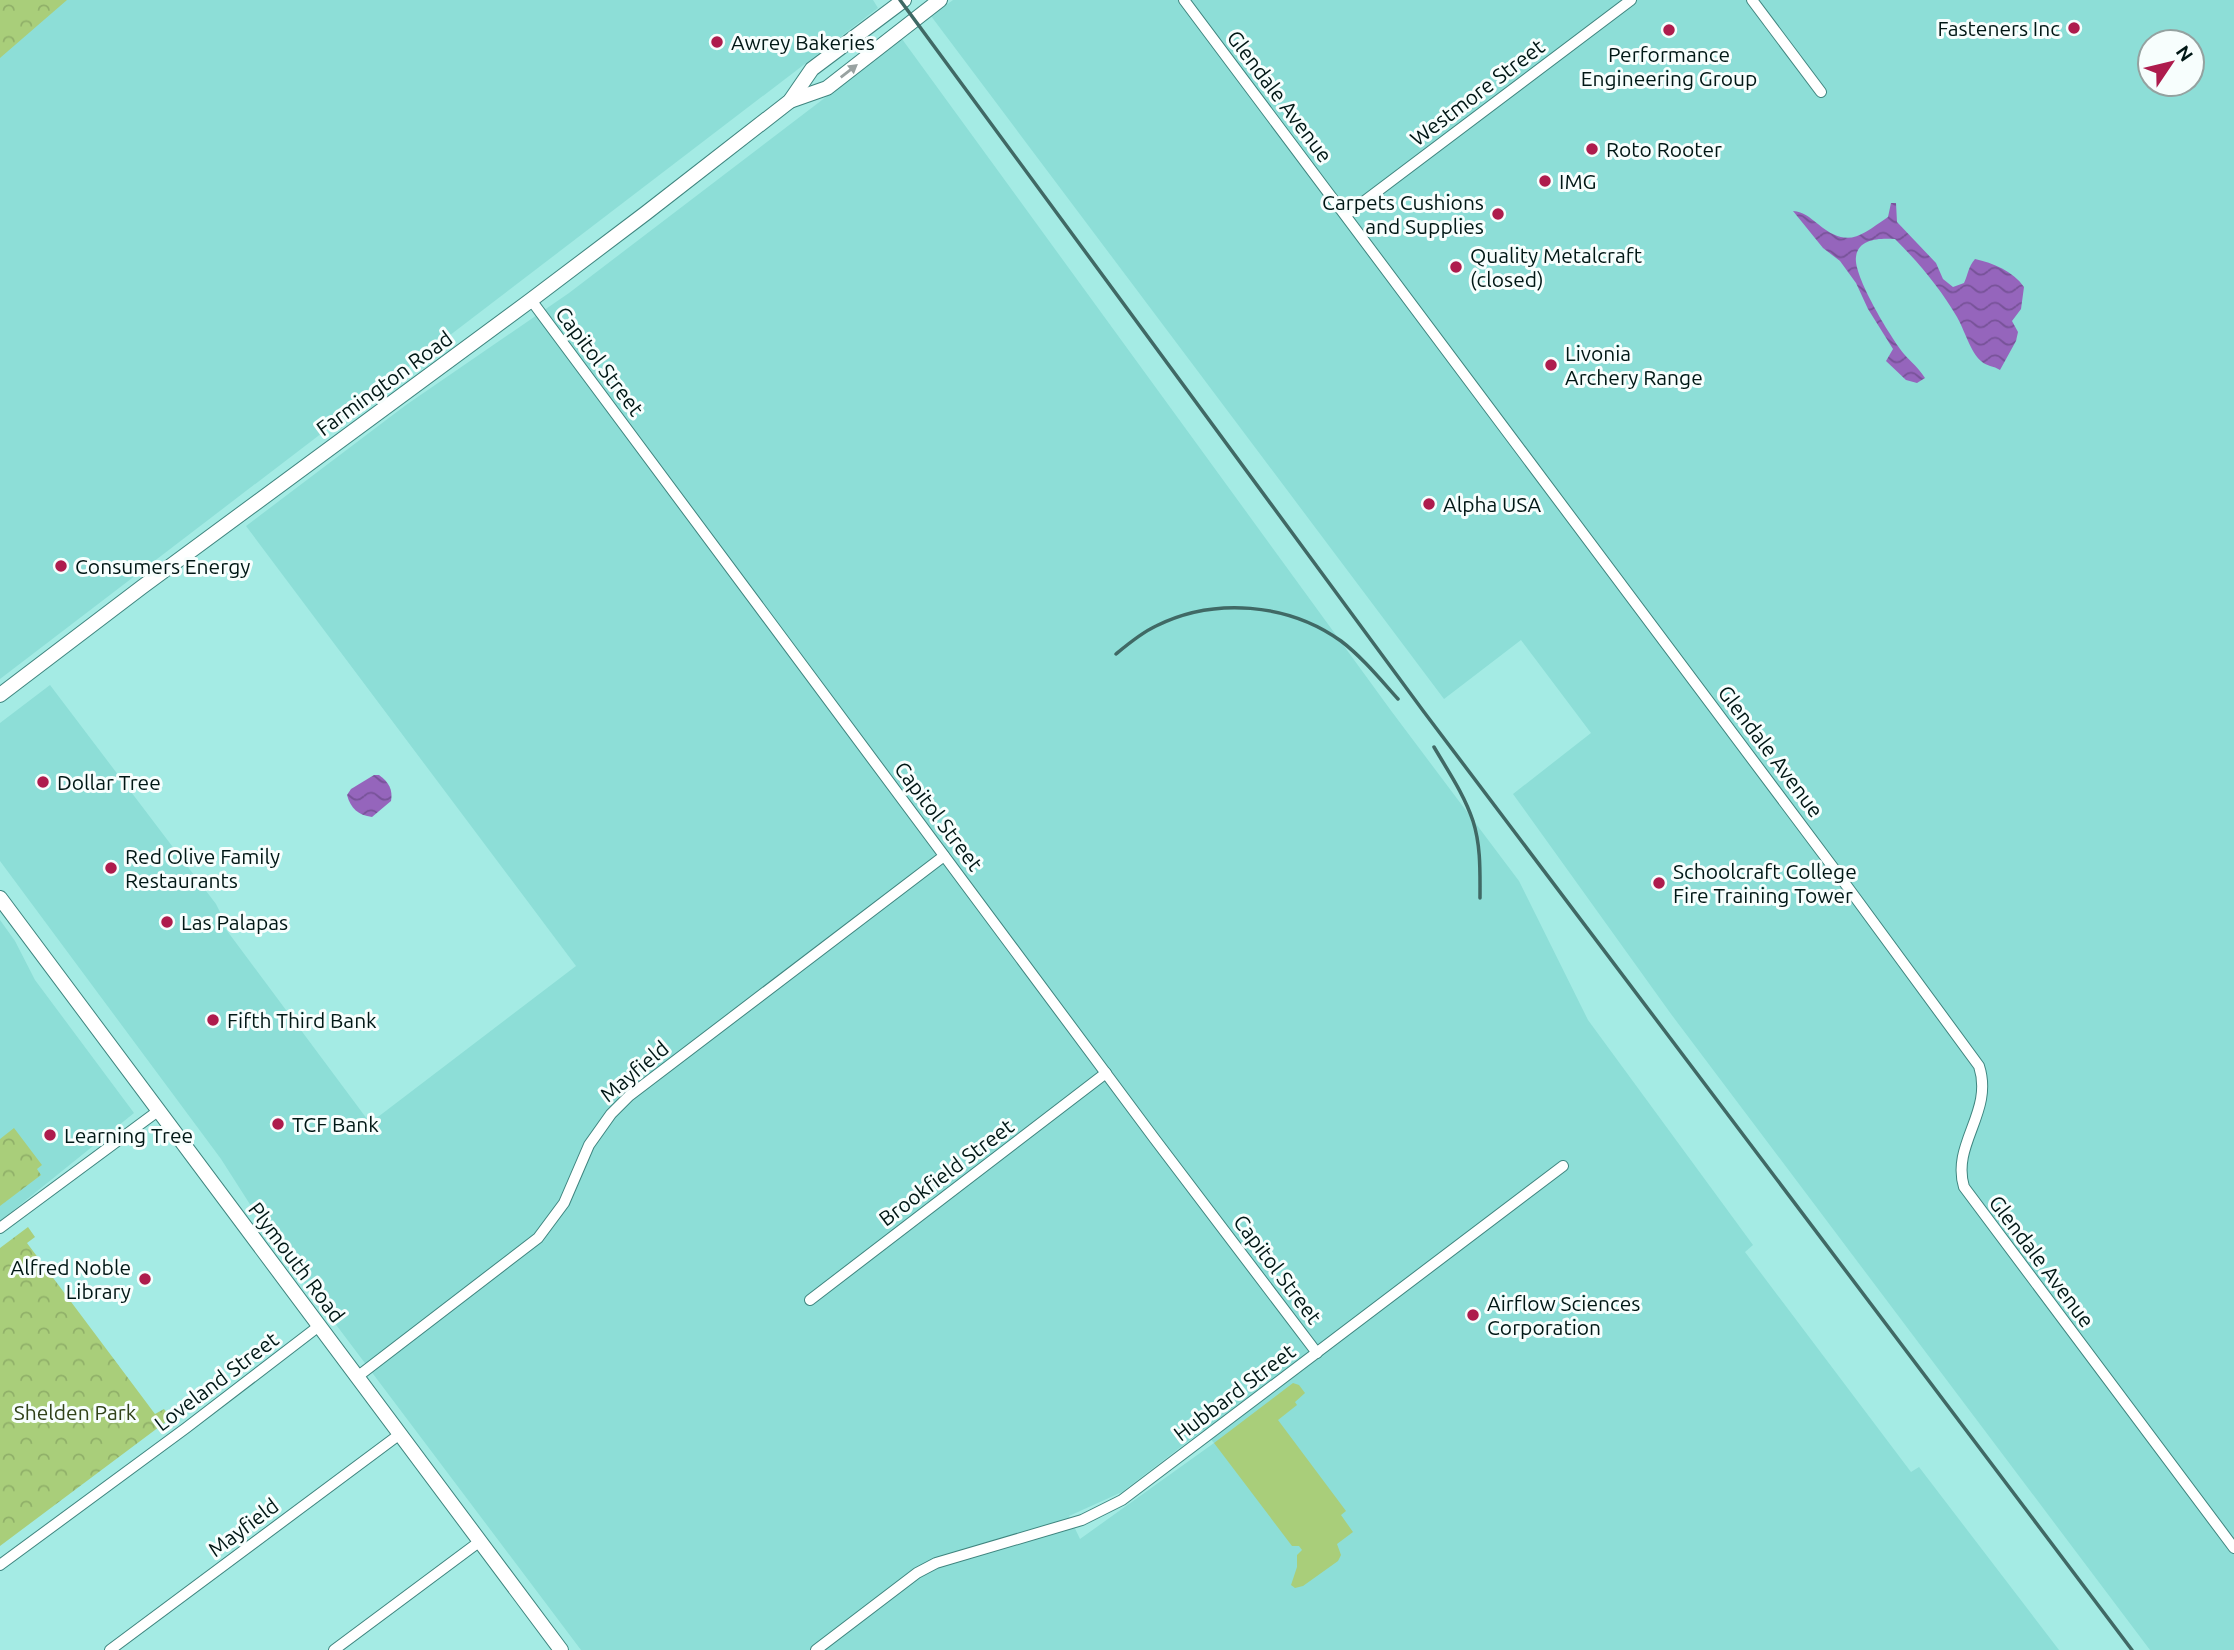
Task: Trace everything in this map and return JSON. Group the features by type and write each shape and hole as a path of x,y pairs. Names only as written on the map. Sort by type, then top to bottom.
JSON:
{"main road":[{"name":"Farmington Road","path":"0,695 531,300 790,100 812,69 904,0"},
{"name":"Farmington Road","path":"790,100 827,88 940,0"},
{"name":"Plymouth Road","path":"0,898 560,1650"}],"street":[{"name":"Glendale Avenue","path":"1184,0 1979,1066 1984,1087 1961,1164 1964,1187 2234,1548"},
{"name":"Westmore Street","path":"1346,215 1631,0"},
{"path":"1752,0 1821,92"},
{"name":"Capitol Street","path":"531,300 1317,1353"},
{"name":"Mayfield","path":"357,1377 538,1238 564,1203 589,1145 611,1114 629,1096 944,856"},
{"name":"Brookfield Street","path":"810,1300 1106,1073"},
{"path":"0,1228 158,1111"},
{"name":"Hubbard Street","path":"816,1650 917,1573 947,1559 1082,1520 1122,1500 1563,1166"},
{"name":"Loveland Street","path":"0,1565 319,1326"},
{"name":"Mayfield","path":"110,1650 400,1434"},
{"path":"334,1650 480,1542"}],"shaded area":[{"path":"0,0 873,0 878,8 0,679"},
{"path":"953,0 2234,0 2234,1650 2150,1650 1671,1014 1513,794 1591,733 1521,640 1444,699 931,16"},
{"path":"902,39 1392,712 1519,881 1588,1020 1753,1245 1745,1252 1911,1472 1919,1467 2059,1650 581,1650 276,1245 221,1159 0,861 0,723 50,685 216,904 222,924 370,1123 576,966 246,526 406,405 569,293","holes":["1203,1430 1214,1443 1080,1539 1069,1516 1122,1492"]},
{"path":"0,920 15,941 35,980 134,1113 0,1221"}],"green space":[{"path":"0,0 67,0 0,58"},
{"path":"14,1128 42,1165 37,1169 41,1175 0,1206 0,1139"},
{"name":"Shelden Park","path":"28,1227 35,1237 27,1243 155,1414 164,1409 171,1418 0,1546 0,1248"},
{"path":"1293,1383 1299,1385 1305,1393 1295,1402 1297,1405 1278,1420 1346,1511 1341,1515 1353,1532 1337,1544 1341,1555 1338,1561 1303,1586 1295,1588 1291,1585 1297,1567 1297,1555 1302,1550 1299,1546 1292,1546 1214,1443"}],"water":[{"path":"1891,203 1896,203 1897,222 1936,263 1943,279 1953,287 1964,283 1975,259 2002,268 2024,287 2021,309 2012,321 2018,332 2016,341 2000,370 1985,364 1977,357 1944,296 1895,239 1871,240 1861,246 1856,257 1860,278 1891,335 1925,378 1917,383 1906,380 1886,361 1893,349 1868,309 1856,283 1840,261 1823,248 1793,211 1806,215 1828,232 1846,238 1869,230 1888,217"},
{"path":"374,775 379,775 388,783 391,801 372,817 356,810 347,795 351,789"}],"railway":[{"path":"900,0 1424,712 2132,1650"},
{"path":"1116,654 1145,632 1178,617 1202,611 1250,608 1274,612 1320,628 1341,641 1364,661 1398,699"},
{"path":"1434,747 1460,792 1476,830 1480,898"}],"place":[{"name":"Fasteners Inc","path":"2074,28"},
{"name":"Performance Engineering Group","path":"1669,30"},
{"name":"Awrey Bakeries","path":"717,42"},
{"name":"Roto Rooter","path":"1592,149"},
{"name":"IMG","path":"1545,181"},
{"name":"Carpets Cushions and Supplies","path":"1498,214"},
{"name":"Quality Metalcraft (closed)","path":"1456,267"},
{"name":"Livonia Archery Range","path":"1551,365"},
{"name":"Alpha USA","path":"1429,504"},
{"name":"Consumers Energy","path":"61,566"},
{"name":"Dollar Tree","path":"43,782"},
{"name":"Red Olive Family Restaurants","path":"111,868"},
{"name":"Schoolcraft College Fire Training Tower","path":"1659,883"},
{"name":"Las Palapas","path":"167,922"},
{"name":"Fifth Third Bank","path":"213,1020"},
{"name":"TCF Bank","path":"278,1124"},
{"name":"Learning Tree","path":"50,1135"},
{"name":"Alfred Noble Library","path":"145,1279"},
{"name":"Airflow Sciences Corporation","path":"1473,1315"}]}
